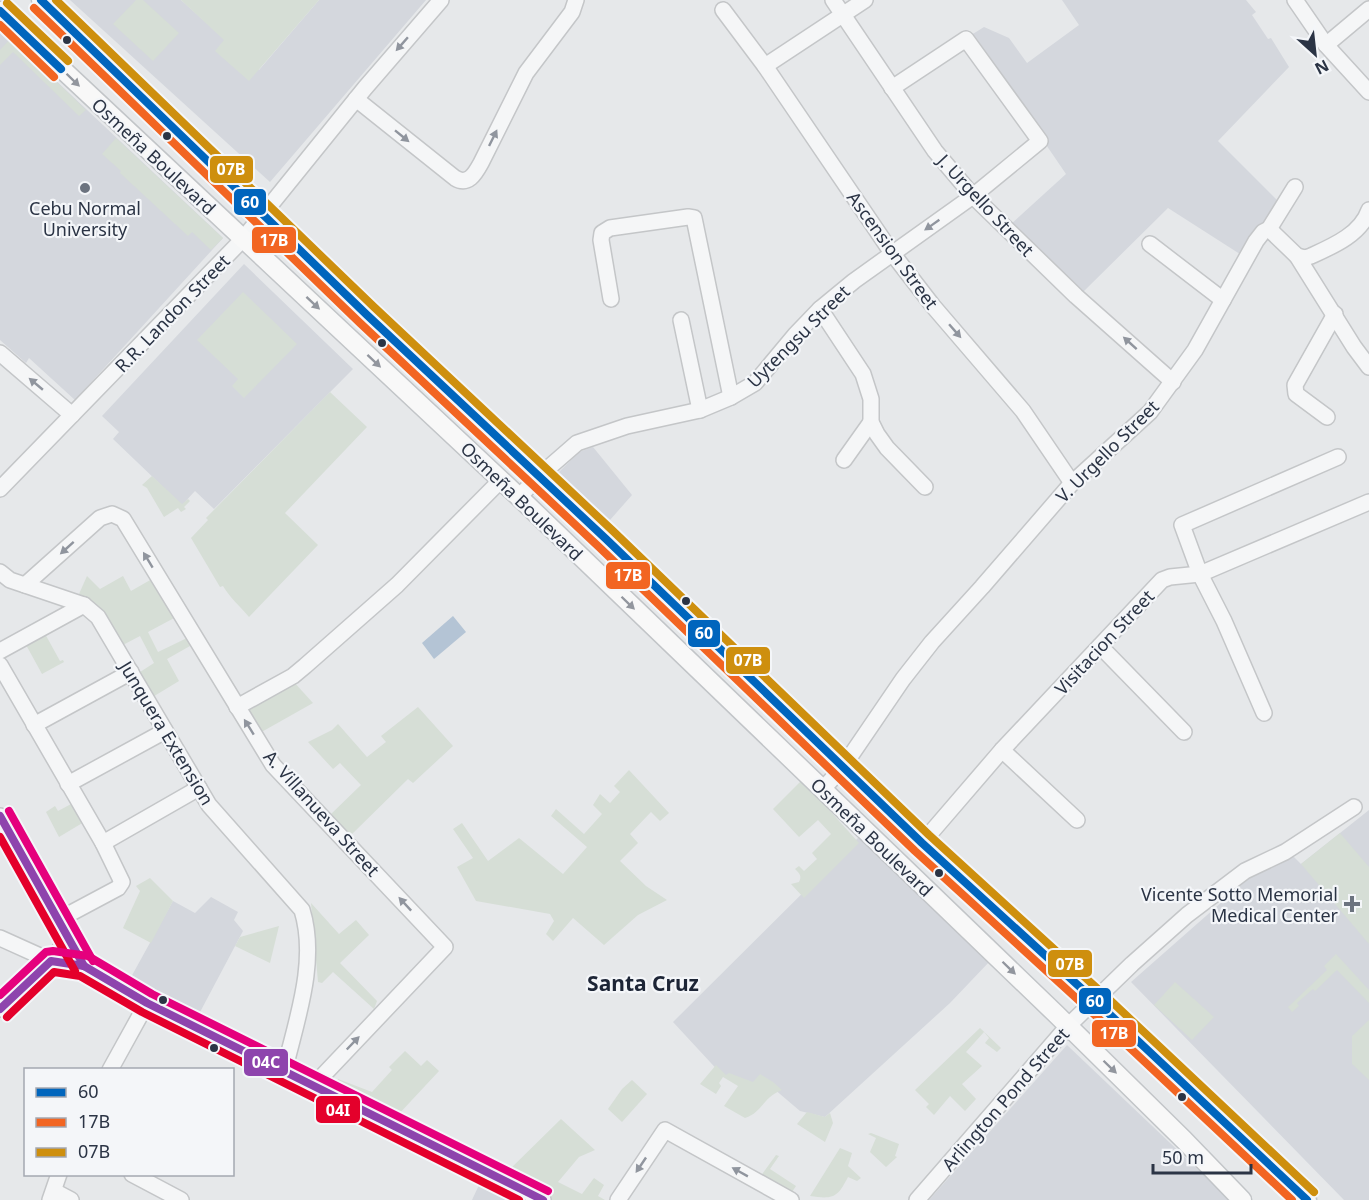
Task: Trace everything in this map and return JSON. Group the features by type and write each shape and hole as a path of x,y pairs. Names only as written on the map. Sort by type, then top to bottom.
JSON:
{"main road":[{"name":"Osmeña Boulevard","path":"41,0 922,843 1307,1200"},
{"name":"Osmeña Boulevard","path":"0,11 519,497 1068,1026 1242,1200"}],"street":[{"name":"R.R. Landon Street","path":"0,489 243,239 356,99 441,0"},
{"path":"356,99 459,181 468,180 481,164 526,73 572,12 576,0"},
{"name":"J. Urgello Street","path":"833,0 935,152 973,196 1076,296 1173,382"},
{"path":"765,66 865,0"},
{"path":"1295,0 1326,45 1369,92"},
{"path":"1326,45 1369,9"},
{"name":"Ascension Street","path":"723,10 765,66 892,253 933,306 1023,411 1072,483"},
{"name":"Uytengsu Street","path":"519,497 577,443 627,426 700,410 731,397 755,383 795,335 820,309 854,280 973,196 1040,141 966,39 892,88"},
{"name":"V. Urgello Street","path":"822,790 843,767 903,679 932,642 1072,483 1150,412 1195,350 1256,241 1263,232 1269,230 1295,187"},
{"path":"611,299 601,240 602,233 610,228 694,218 731,397"},
{"path":"1297,256 1305,258 1323,251 1351,234 1368,218"},
{"path":"1269,230 1297,256 1369,367"},
{"path":"1150,244 1223,300"},
{"path":"820,309 863,374 871,399 871,422 887,448 925,487"},
{"path":"1327,417 1296,394 1295,385 1335,314"},
{"path":"681,320 700,410"},
{"path":"3,361 72,415"},
{"path":"844,460 871,422"},
{"path":"1264,713 1224,621 1200,574 1182,525 1338,457"},
{"path":"237,707 293,676 305,666 397,585 501,480"},
{"name":"Visitacion Street","path":"922,843 1002,750 1162,580 1200,574 1369,502"},
{"name":"A. Villanueva Street","path":"26,585 100,518 112,514 123,519 273,765 445,947 313,1086"},
{"name":"Junquera Extension","path":"0,572 10,580 84,605 98,617 209,805 302,910 305,920 307,965 284,1072"},
{"path":"0,651 84,605"},
{"path":"1100,646 1184,732"},
{"path":"0,665 103,843 122,882 118,888 58,920"},
{"path":"34,725 131,672"},
{"path":"68,784 165,730"},
{"path":"1002,750 1077,820"},
{"path":"103,843 199,788"},
{"name":"Arlington Pond Street","path":"917,1200 1068,1026 1132,964 1187,915 1245,871 1285,852 1353,807"},
{"path":"0,816 84,966"},
{"path":"0,938 51,961 84,966 147,1003 543,1200"},
{"path":"0,1009 51,961 68,938"},
{"path":"111,1068 147,1003"},
{"path":"618,1200 665,1130 791,1200"},
{"path":"57,1176 52,1196 71,1200"},
{"path":"136,1176 181,1200"}],"shaded area":[{"path":"70,0 181,0 259,70 319,0 426,0 270,182"},
{"path":"136,0 143,0 179,33 153,61 113,24"},
{"path":"181,0 319,0 249,81 215,51 224,40"},
{"path":"1062,0 1246,0 1256,12 1252,15 1268,39 1271,38 1289,67 1218,141 1277,200 1243,256 1168,208 1081,294 1010,225 1066,174 1008,89 968,37 984,27 1009,38 1027,63 1079,25"},
{"name":"Cebu Normal University","path":"0,28 223,238 75,400 29,358 26,363 0,340"},
{"path":"11,38 86,110 79,116 13,52 0,65 0,50"},
{"path":"116,138 223,238 211,250 192,232 188,236 102,154"},
{"path":"244,264 353,369 214,509 195,491 182,505 113,439 119,432 102,416"},
{"path":"243,292 297,344 244,398 232,386 238,379 197,340"},
{"path":"330,392 367,427 285,513 318,545 249,617 223,586 220,587 191,538 208,520 206,518"},
{"path":"593,447 632,495 602,529 550,481 579,452"},
{"path":"152,476 182,504 188,499 190,501 184,507 186,509 181,512 178,508 164,517 147,488 142,485"},
{"path":"87,576 100,589 123,576 131,591 152,579 176,617 148,632 158,652 187,638 190,646 167,659 179,681 151,698 137,674 154,663 140,636 121,646 99,614 79,594"},
{"path":"44,632 60,661 64,662 42,674 25,643"},
{"path":"293,681 313,703 258,734 242,706"},
{"path":"418,707 453,746 413,783 408,779 350,836 330,815 361,785 340,763 333,769 308,742 332,730 338,724 367,757 386,742 381,736"},
{"path":"629,770 669,813 660,821 651,812 630,834 638,843 620,861 646,886 667,900 638,915 604,945 573,918 553,941 546,934 554,921 550,914 476,901 457,867 473,858 453,829 462,823 488,861 519,838 563,874 587,847 551,816 556,809 584,834 602,814 593,805 600,794 610,803 620,792 614,786"},
{"path":"802,780 859,843 804,898 791,884 800,880 800,875 795,869 799,866 804,871 817,859 812,853 831,834 818,820 799,837 773,809"},
{"path":"73,803 84,822 59,837 46,812 55,806 58,811"},
{"path":"1369,810 1369,1200 1344,1200 1131,982 1248,879 1292,855 1301,864"},
{"name":"Vicente Sotto Memorial Medical Center","path":"1340,833 1369,867 1369,944 1301,864"},
{"path":"859,837 990,961 950,1003 825,1117 800,1111 760,1077 752,1087 723,1076 673,1022"},
{"path":"150,878 173,901 151,943 123,928 140,891 136,886"},
{"path":"211,897 238,912 234,920 243,931 199,1014 130,979 173,901 195,913"},
{"path":"311,903 339,934 356,920 369,935 340,963 377,1001 374,1009 333,972 322,983 318,982"},
{"path":"279,926 270,963 235,946 240,937"},
{"path":"1336,954 1369,990 1369,1003 1337,970 1315,991 1313,989 1297,1003 1299,1006 1292,1012 1288,1007 1327,970 1324,966"},
{"path":"1175,982 1214,1017 1192,1040 1154,1005"},
{"path":"1369,1020 1369,1080 1352,1064 1352,1036"},
{"path":"980,1028 1001,1048 997,1052 985,1043 989,1038 984,1032 966,1052 982,1066 962,1084 976,1099 965,1111 950,1096 934,1115 926,1107 929,1104 915,1090"},
{"path":"1067,1045 1230,1200 929,1200"},
{"path":"405,1051 421,1066 427,1060 439,1071 397,1116 331,1090 338,1079 372,1092 392,1070 389,1067"},
{"path":"716,1065 726,1075 729,1073 753,1082 760,1074 782,1090 751,1116 745,1118 724,1106 738,1086 723,1077 716,1094 700,1084"},
{"path":"632,1080 647,1094 622,1122 608,1109 622,1089"},
{"path":"807,1112 825,1117 830,1113 833,1123 825,1142 797,1124"},
{"path":"561,1119 595,1150 579,1157 558,1182 582,1194 594,1178 604,1185 598,1196 605,1200 552,1200 504,1175"},
{"path":"871,1133 899,1144 895,1156 897,1157 886,1167 870,1152 876,1138 868,1134"},
{"path":"840,1148 852,1153 848,1166 861,1178 857,1181 848,1177 841,1189 830,1197 810,1196"},
{"path":"776,1155 779,1156 770,1169 796,1186 790,1195 760,1177"},
{"path":"479,1185 501,1197 507,1200 472,1200"}],"water":[{"path":"453,616 466,632 434,659 422,643"}],"transit line":[{"name":"60","path":"41,0 367,315 606,539 922,843 1104,1009 1307,1200"},
{"name":"07B","path":"56,0 374,307 613,531 929,835 1111,1001 1314,1192"},
{"name":"07B","path":"7,3 68,61"},
{"name":"17B","path":"34,8 360,323 599,547 915,851 1097,1017 1292,1200"},
{"name":"60","path":"0,11 61,69"},
{"name":"17B","path":"0,25 54,77"},
{"path":"9,811 93,961"},
{"name":"04C","path":"0,816 84,966"},
{"name":"04I","path":"0,837 75,971"},
{"path":"0,995 46,952 88,956 152,994 548,1191"},
{"name":"04C","path":"0,1009 51,961 84,966 147,1003 543,1200"},
{"name":"04I","path":"7,1017 54,972 80,976 142,1012 519,1200"}],"place":[{"name":"Cebu Normal University","path":"85,188"},
{"name":"Vicente Sotto Memorial Medical Center","path":"1352,904"}],"district":[{"name":"Santa Cruz","path":"643,983"}]}
